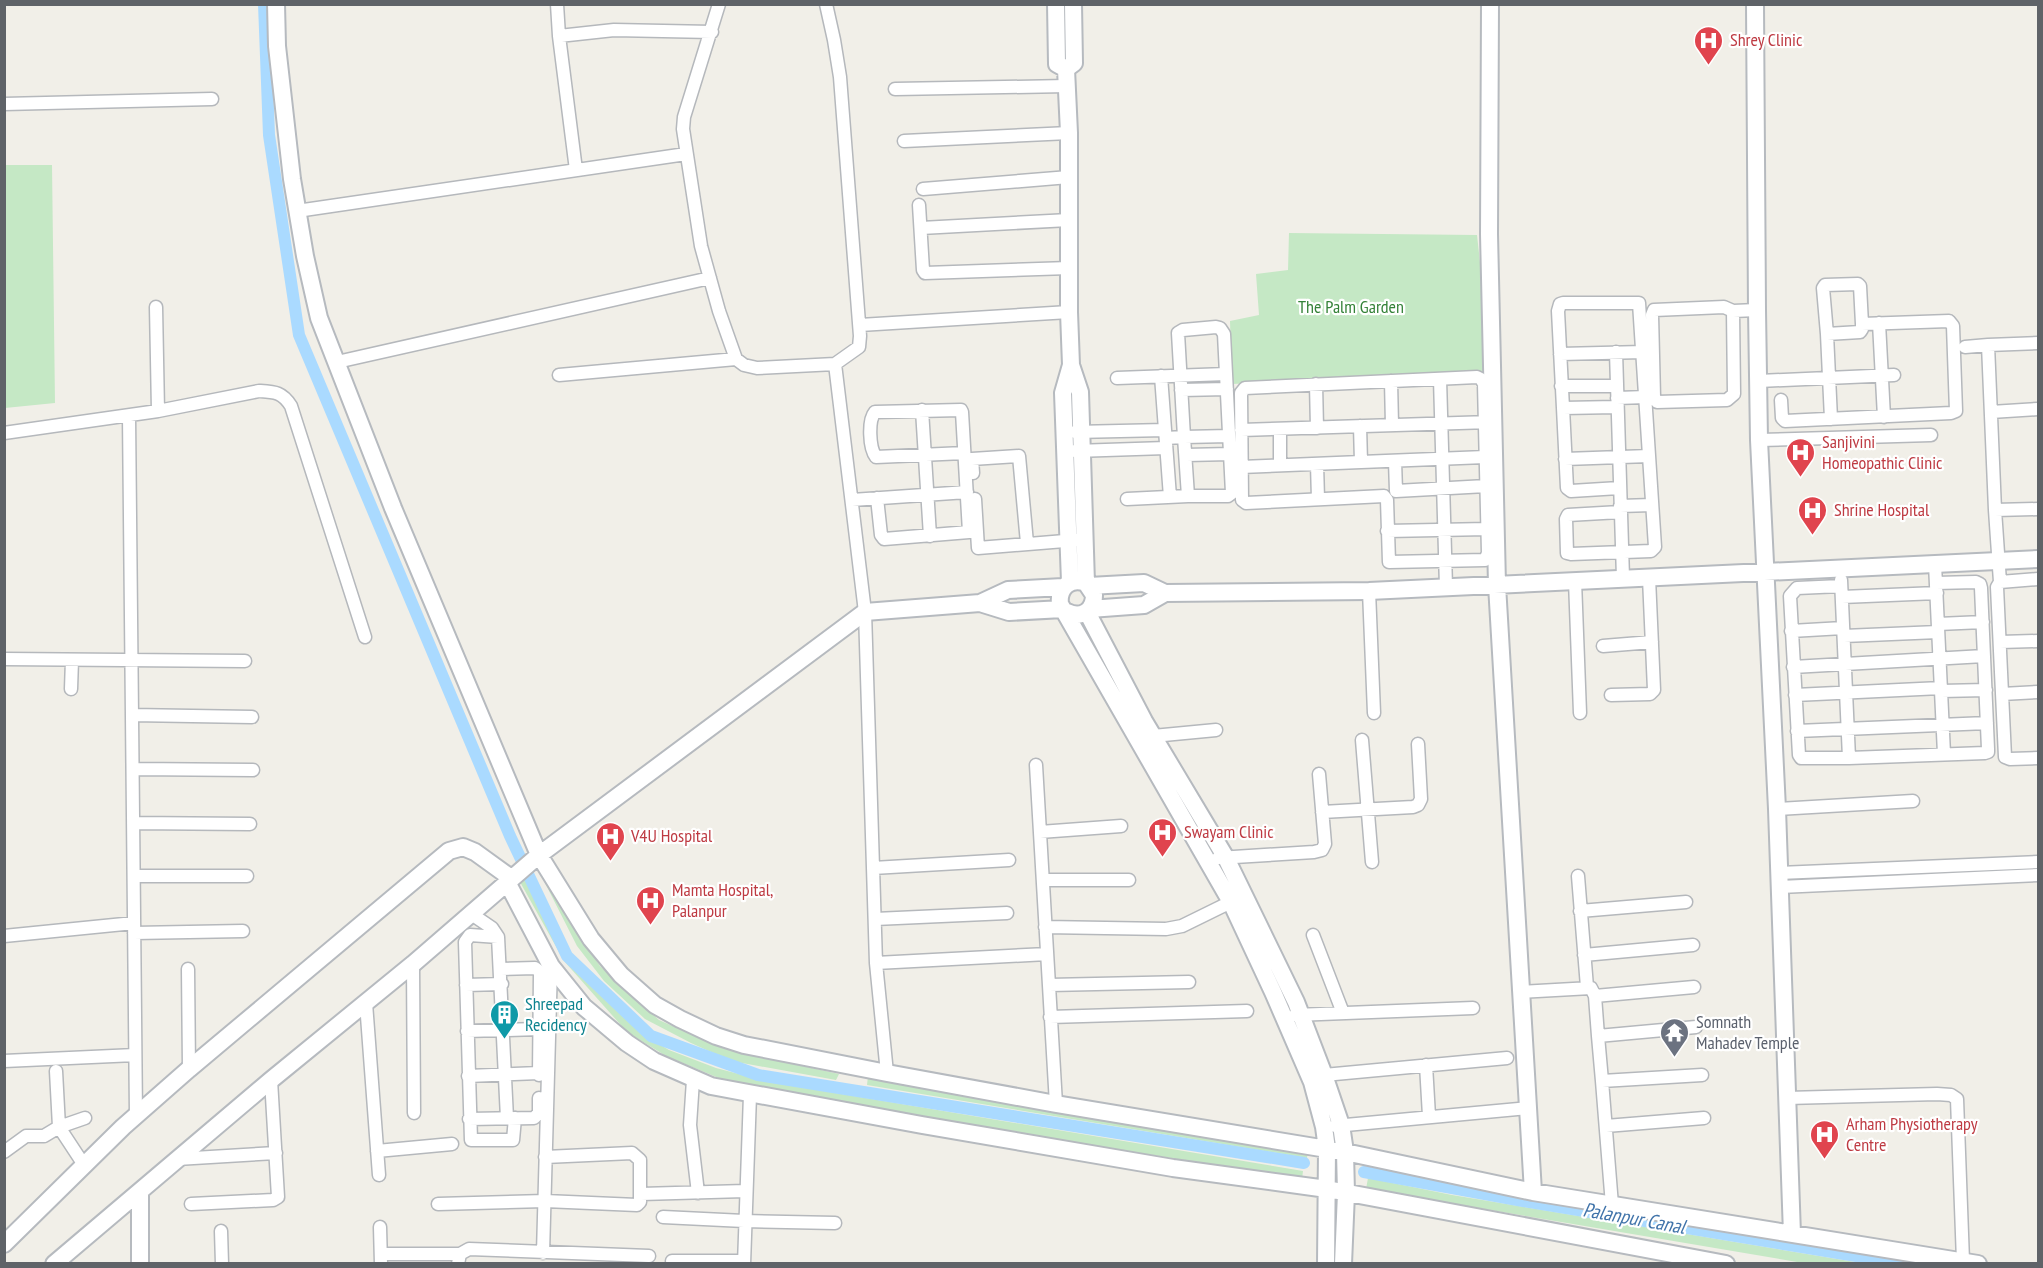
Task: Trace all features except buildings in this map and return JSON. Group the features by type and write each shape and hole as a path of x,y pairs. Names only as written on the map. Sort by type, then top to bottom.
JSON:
{"street":[{"path":"276,4 277,46 292,179 305,256 319,318 393,508 522,869 551,966 543,1253"},
{"path":"557,4 576,170"},
{"path":"719,4 684,117 683,129 701,246 719,311 736,359 744,365 757,368 835,364 859,347 861,336 840,77 826,4"},
{"path":"1057,4 1072,4 1074,63 1066,69 1057,64 1057,4"},
{"path":"1490,4 1489,422 1533,1192"},
{"path":"1755,4 1760,440 1777,809 1792,1234"},
{"path":"559,36 614,30 712,32"},
{"path":"1066,69 1069,133 1071,365 1080,392 1083,451 1077,540 1077,585"},
{"path":"895,89 1067,86"},
{"path":"4,104 212,99"},
{"path":"904,141 1069,133"},
{"path":"297,212 686,154"},
{"path":"923,189 1069,177"},
{"path":"920,205 925,273 1069,268"},
{"path":"921,228 1069,220"},
{"path":"337,362 710,278"},
{"path":"1827,334 1860,332 1862,329 1860,286 1858,284 1825,285 1823,288 1831,418"},
{"path":"1619,488 1569,490 1566,485 1558,307 1563,303 1639,303 1650,456 1654,549 1651,551 1571,554 1567,550 1566,519 1568,515 1652,505"},
{"path":"156,307 159,411"},
{"path":"1733,311 1734,394 1727,400 1657,402 1654,397 1652,315 1654,310 1728,307 1733,311 1757,310"},
{"path":"860,325 1069,312"},
{"path":"1781,400 1782,418 1785,421 1956,411 1953,326 1949,321 1862,324"},
{"path":"1879,323 1888,375 1884,417"},
{"path":"1127,499 1231,494 1224,334 1220,328 1216,327 1183,330 1178,333 1188,496"},
{"path":"1965,347 2038,343"},
{"path":"1988,345 2000,582 1997,587 2005,757 2010,759 2038,758"},
{"path":"1616,352 1623,578"},
{"path":"1560,354 1643,352"},
{"path":"559,375 736,359"},
{"path":"835,364 865,612 876,963 886,1073"},
{"path":"1071,365 1063,393 1064,432 1077,540"},
{"path":"1117,378 1226,374"},
{"path":"1760,381 1888,375"},
{"path":"1161,376 1170,497"},
{"path":"1395,461 1390,494 1386,500 1389,562 1485,560 1488,553 1487,529 1486,486 1485,457 1489,422 1484,384 1481,379 1477,377 1245,388 1241,393 1243,502 1318,499 1390,494 1486,486"},
{"path":"1440,379 1446,587"},
{"path":"1391,381 1392,425"},
{"path":"1317,384 1317,428"},
{"path":"1562,386 1616,397 1646,397"},
{"path":"1181,390 1227,389"},
{"path":"4,433 129,416 259,391 273,392 286,397 291,406 365,637"},
{"path":"1563,408 1616,397"},
{"path":"1990,412 2038,409"},
{"path":"922,410 930,536"},
{"path":"878,498 882,538 968,533 967,492 961,410 872,413 872,452 876,457 964,453"},
{"path":"129,416 136,1116"},
{"path":"1241,430 1489,422"},
{"path":"1360,426 1361,462"},
{"path":"1280,429 1280,465"},
{"path":"1064,432 1125,431 1166,439"},
{"path":"1125,431 1125,449"},
{"path":"1760,440 1931,435"},
{"path":"1065,451 1125,449 1166,439 1229,436"},
{"path":"1186,455 1230,454"},
{"path":"1027,543 1019,456 972,459 978,548 1077,540"},
{"path":"1565,459 1650,456"},
{"path":"1241,467 1485,457"},
{"path":"1317,464 1318,499"},
{"path":"852,500 967,492"},
{"path":"1995,510 2038,509"},
{"path":"1387,531 1487,529"},
{"path":"54,1263 366,1003 522,869 865,612 980,603 1008,590 1077,585 1144,583 1165,593 1369,591 2038,559"},
{"path":"1935,564 1944,754"},
{"path":"1841,568 1849,758"},
{"path":"1611,695 1650,694 1654,690 1649,578"},
{"path":"2000,582 2038,579"},
{"path":"1575,581 1580,713"},
{"path":"1978,582 1981,588 1988,752 1800,758 1789,600 1792,592 1797,588 1842,591 1936,588 1978,582"},
{"path":"1077,585 1059,598 1065,611 1142,728 1180,796 1208,859 1238,899"},
{"path":"1077,585 1094,595 1093,605 1088,611"},
{"path":"1369,591 1374,713"},
{"path":"980,603 1009,612 1065,611 1077,616 1088,611 1144,605 1165,593"},
{"path":"1088,611 1142,728 1180,796 1226,858 1238,899 1292,1015 1324,1075 1332,1126 1327,1149 1326,1263"},
{"path":"1791,631 1843,632 1938,628 1983,622"},
{"path":"2000,642 2038,641"},
{"path":"1603,646 1652,642"},
{"path":"1793,667 1984,656"},
{"path":"4,659 245,661"},
{"path":"71,689 72,660"},
{"path":"1795,695 1986,690"},
{"path":"2002,694 2038,692"},
{"path":"132,715 252,717"},
{"path":"1797,732 1987,723"},
{"path":"1142,728 1216,730"},
{"path":"1362,740 1372,862"},
{"path":"1322,812 1418,805 1421,799 1419,744"},
{"path":"1036,765 1056,1104"},
{"path":"133,769 253,770"},
{"path":"1208,859 1322,850 1325,844 1319,774"},
{"path":"1777,809 1913,801"},
{"path":"133,823 250,824"},
{"path":"1040,832 1121,826"},
{"path":"4,1244 84,1165 189,1068 449,851 463,847 522,869 597,946 621,975 655,1005 680,1019 744,1045 1056,1104 1345,1152 1533,1192 1970,1262 1957,1100 1951,1095 1937,1094 1788,1098"},
{"path":"873,868 1009,860"},
{"path":"1779,880 1907,867 2038,862"},
{"path":"1974,864 1974,878"},
{"path":"1907,867 1908,881"},
{"path":"1779,880 1908,881 2038,875"},
{"path":"134,876 247,876"},
{"path":"1578,876 1584,956 1598,1036 1612,1205"},
{"path":"1042,880 1129,880"},
{"path":"1045,927 1166,929 1182,926 1238,899"},
{"path":"1580,911 1686,903"},
{"path":"470,913 492,928 498,937 505,1075 514,1137 509,1141 471,1140 466,939 470,935 498,937"},
{"path":"875,919 1007,913"},
{"path":"4,936 134,928 243,931"},
{"path":"1313,935 1343,1013"},
{"path":"1584,956 1693,945"},
{"path":"876,963 1047,954"},
{"path":"412,964 414,1113"},
{"path":"551,966 584,1007 627,1043 654,1061 711,1086 750,1095 1162,1166 1327,1189 1726,1263"},
{"path":"188,969 189,1068"},
{"path":"469,1119 534,1118 538,1113 539,970 501,969"},
{"path":"1049,985 1189,981"},
{"path":"466,986 502,984"},
{"path":"1521,992 1694,987"},
{"path":"366,1003 379,1175"},
{"path":"1292,1015 1473,1008"},
{"path":"1050,1017 1247,1011"},
{"path":"1292,1015 1312,1082 1345,1152 1343,1263"},
{"path":"1598,1036 1696,1027"},
{"path":"467,1031 540,1029"},
{"path":"4,1060 135,1054"},
{"path":"1324,1075 1507,1058"},
{"path":"1426,1065 1429,1116"},
{"path":"57,1071 59,1127 84,1165"},
{"path":"468,1076 539,1073"},
{"path":"1602,1081 1702,1075"},
{"path":"191,1204 276,1199 279,1193 271,1080"},
{"path":"693,1080 690,1125 698,1193"},
{"path":"672,1261 744,1262 750,1095"},
{"path":"1332,1126 1528,1108"},
{"path":"4,1152 26,1136 40,1137 59,1127 85,1118"},
{"path":"1606,1126 1704,1118"},
{"path":"377,1151 452,1144"},
{"path":"177,1159 276,1153"},
{"path":"438,1204 545,1201 637,1205 640,1202 640,1160 632,1153 545,1157"},
{"path":"641,1194 745,1191"},
{"path":"140,1192 140,1263"},
{"path":"663,1217 835,1223"},
{"path":"380,1227 381,1259 459,1259 469,1249 649,1256"},
{"path":"221,1231 222,1263"}],"green space":[{"path":"5,165 52,165 55,403 5,408"},
{"name":"The Palm Garden","path":"1289,233 1477,235 1492,372 1232,384 1230,321 1259,315 1256,274 1288,270"},
{"path":"524,878 567,960 644,1035 669,1050 716,1068 758,1079 1303,1171 1302,1179 1016,1133 775,1091 721,1079 666,1056 627,1032 564,961 520,882"},
{"path":"550,878 571,923 600,966 659,1020 722,1048 839,1074 836,1080 731,1061 645,1019 604,981 577,946 544,881"},
{"path":"868,1076 1308,1151 1307,1158 867,1085"},
{"path":"1368,1178 1452,1195 1861,1263 1803,1263 1366,1189"}],"waterway":[{"path":"264,4 269,135 299,335 510,836 567,956 651,1036 758,1075 1304,1163"},
{"name":"Palanpur Canal","path":"1364,1172 1523,1201 1904,1264"}],"place":[{"name":"Shrey Clinic","path":"1709,66"},
{"name":"Sanjivini Homeopathic Clinic","path":"1801,478"},
{"name":"Shrine Hospital","path":"1813,536"},
{"name":"Swayam Clinic","path":"1163,858"},
{"name":"V4U Hospital","path":"610,862"},
{"name":"Mamta Hospital, Palanpur","path":"651,926"},
{"name":"Shreepad Recidency","path":"504,1040"},
{"name":"Somnath Mahadev Temple","path":"1675,1058"},
{"name":"Arham Physiotherapy Centre","path":"1825,1160"}]}
